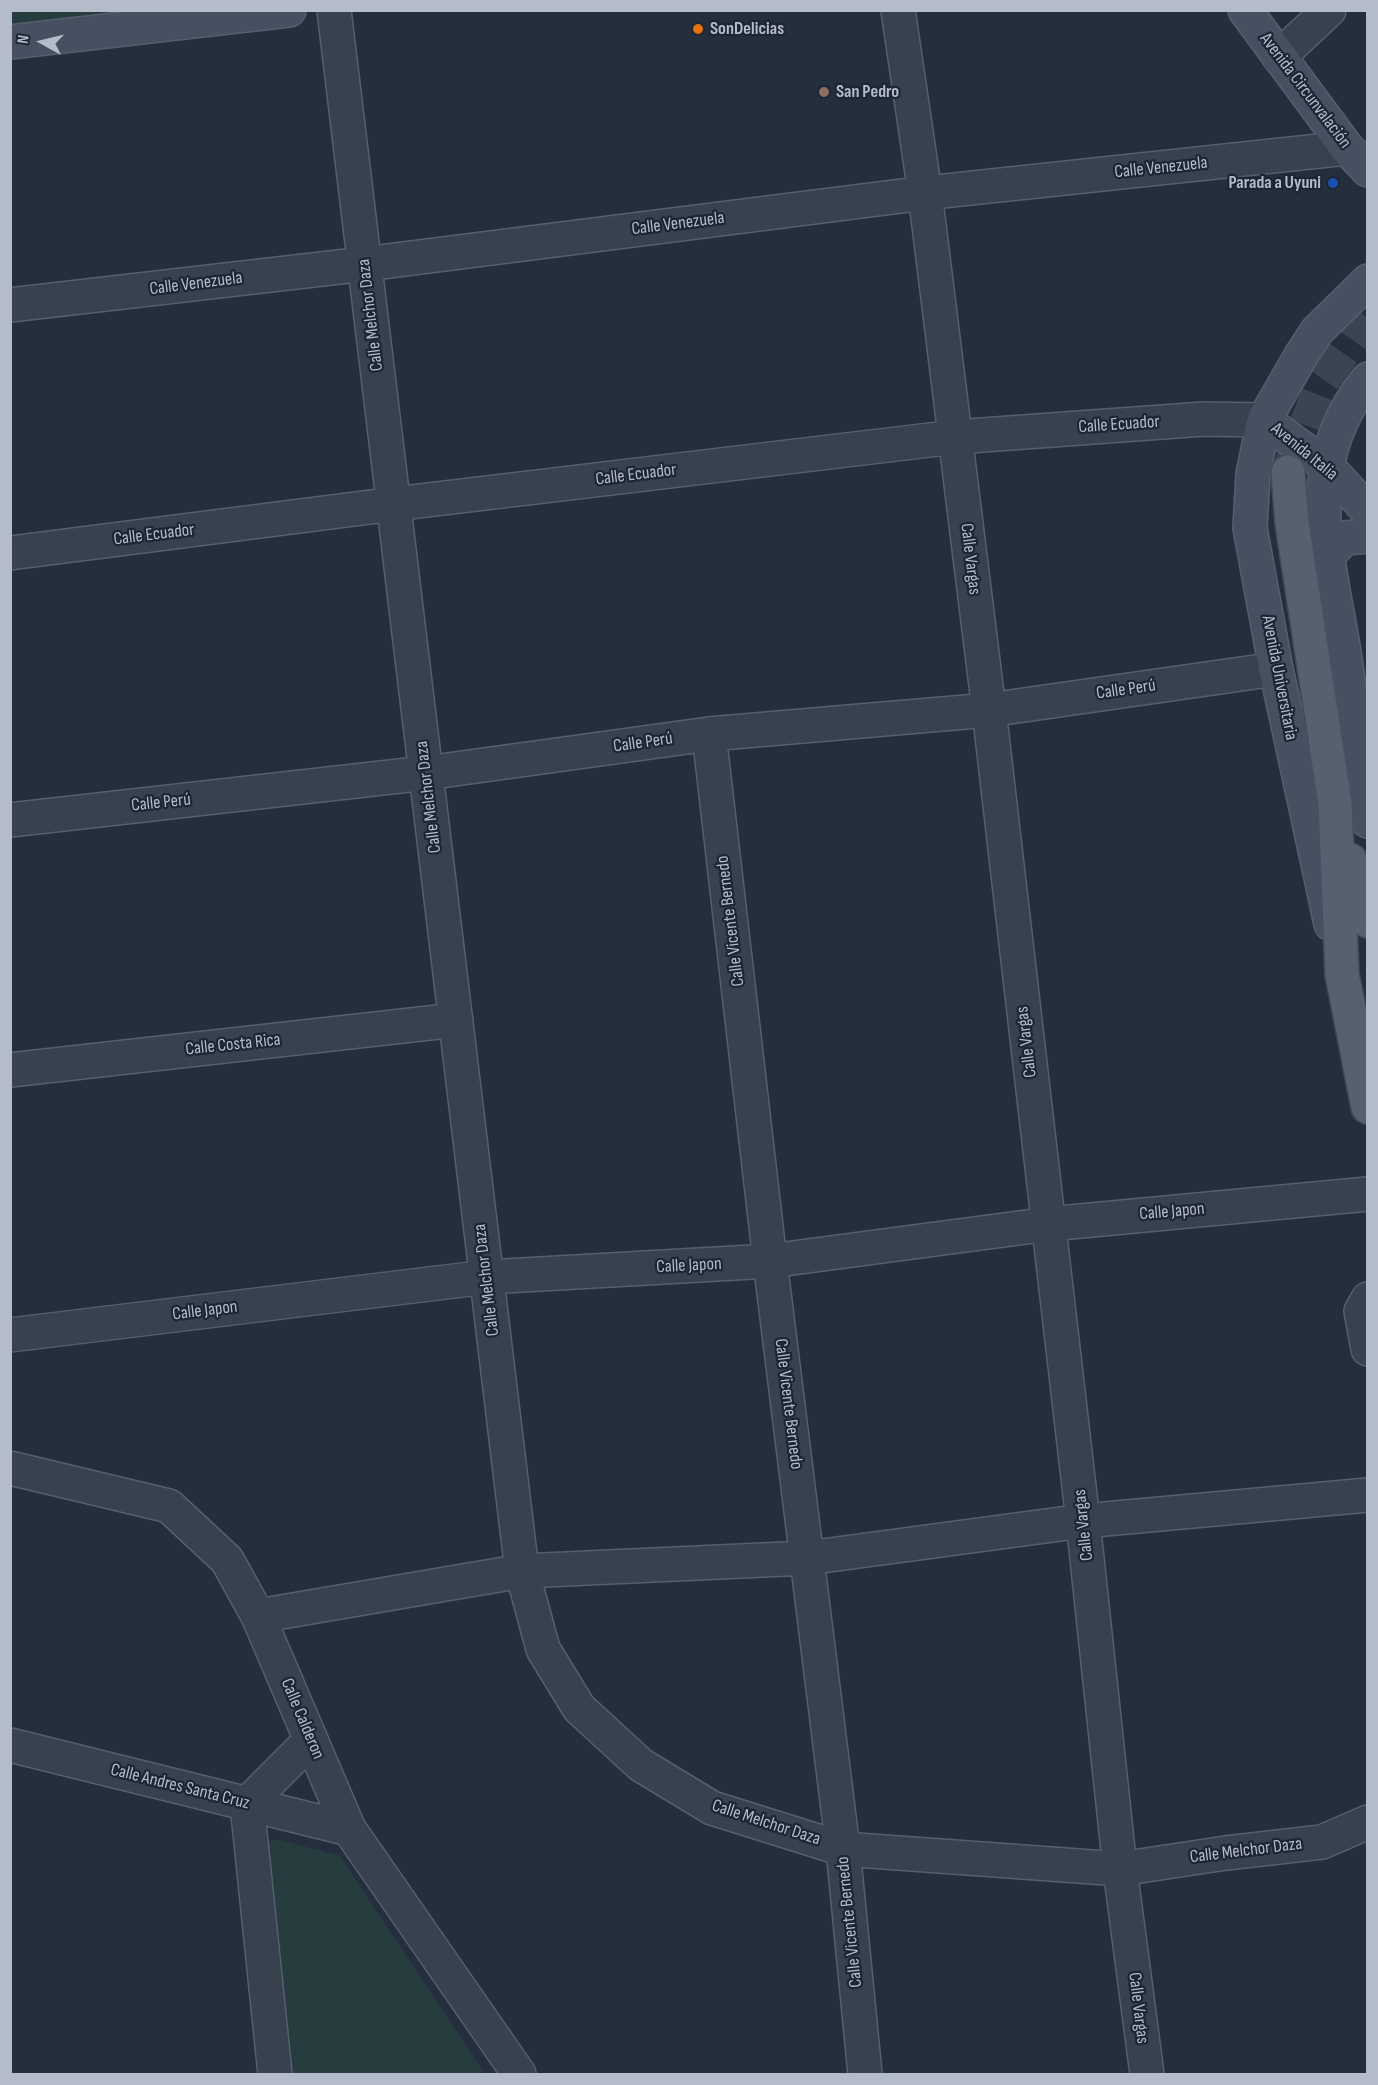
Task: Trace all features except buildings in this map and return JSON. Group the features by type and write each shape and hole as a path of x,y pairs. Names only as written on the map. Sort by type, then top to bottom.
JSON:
{"main road":[{"path":"10,42 289,10"},
{"name":"Avenida Circunvalación","path":"1245,10 1357,159"},
{"name":"Avenida Universitaria","path":"1368,281 1317,331 1264,420 1253,474 1250,528 1276,669 1342,974 1368,1107"},
{"path":"1368,379 1351,399 1335,434 1323,484 1326,557 1345,656 1368,821"},
{"name":"Avenida Italia","path":"1264,420 1328,466 1368,512"},
{"path":"1288,472 1292,523 1335,803 1342,974"},
{"path":"1326,557 1345,538 1368,536"},
{"path":"1335,803 1368,921"}],"street":[{"name":"Calle Melchor Daza","path":"334,10 522,1571 543,1648 579,1708 641,1765 712,1808 843,1849 1120,1869 1226,1853 1322,1842 1368,1822"},
{"name":"Calle Vargas","path":"898,10 925,193 989,710 1083,1521 1120,1869 1147,2074"},
{"path":"1279,57 1329,10"},
{"name":"Calle Venezuela","path":"10,305 365,264 925,193 1357,159"},
{"name":"Calle Ecuador","path":"10,553 394,504 955,437 1204,419 1264,420"},
{"name":"Calle Perú","path":"10,820 426,773 709,734 989,710 1276,669"},
{"name":"Calle Vicente Bernedo","path":"709,734 770,1261 843,1849 865,2074"},
{"name":"Calle Costa Rica","path":"10,1070 456,1020"},
{"name":"Calle Japon","path":"10,1335 487,1276 770,1261 1049,1224 1368,1194"},
{"path":"1368,1299 1362,1311 1368,1349"},
{"name":"Calle Calderon","path":"10,1468 169,1506 227,1560 258,1616 349,1829 519,2074"},
{"path":"258,1616 522,1571 807,1558 1083,1521 1368,1495"},
{"path":"275,2074 247,1804 311,1740"},
{"name":"Calle Andres Santa Cruz","path":"10,1745 349,1829"}],"green space":[{"path":"11,10 132,11 11,26"},
{"path":"281,1840 340,1856 485,2074 289,2074 265,1841"}],"tunnel":[{"path":"1288,471 1322,383 1368,318"}],"place":[{"name":"SonDelicias","path":"698,29"},
{"name":"San Pedro","path":"824,92"},
{"name":"Parada a Uyuni","path":"1333,183"}]}
